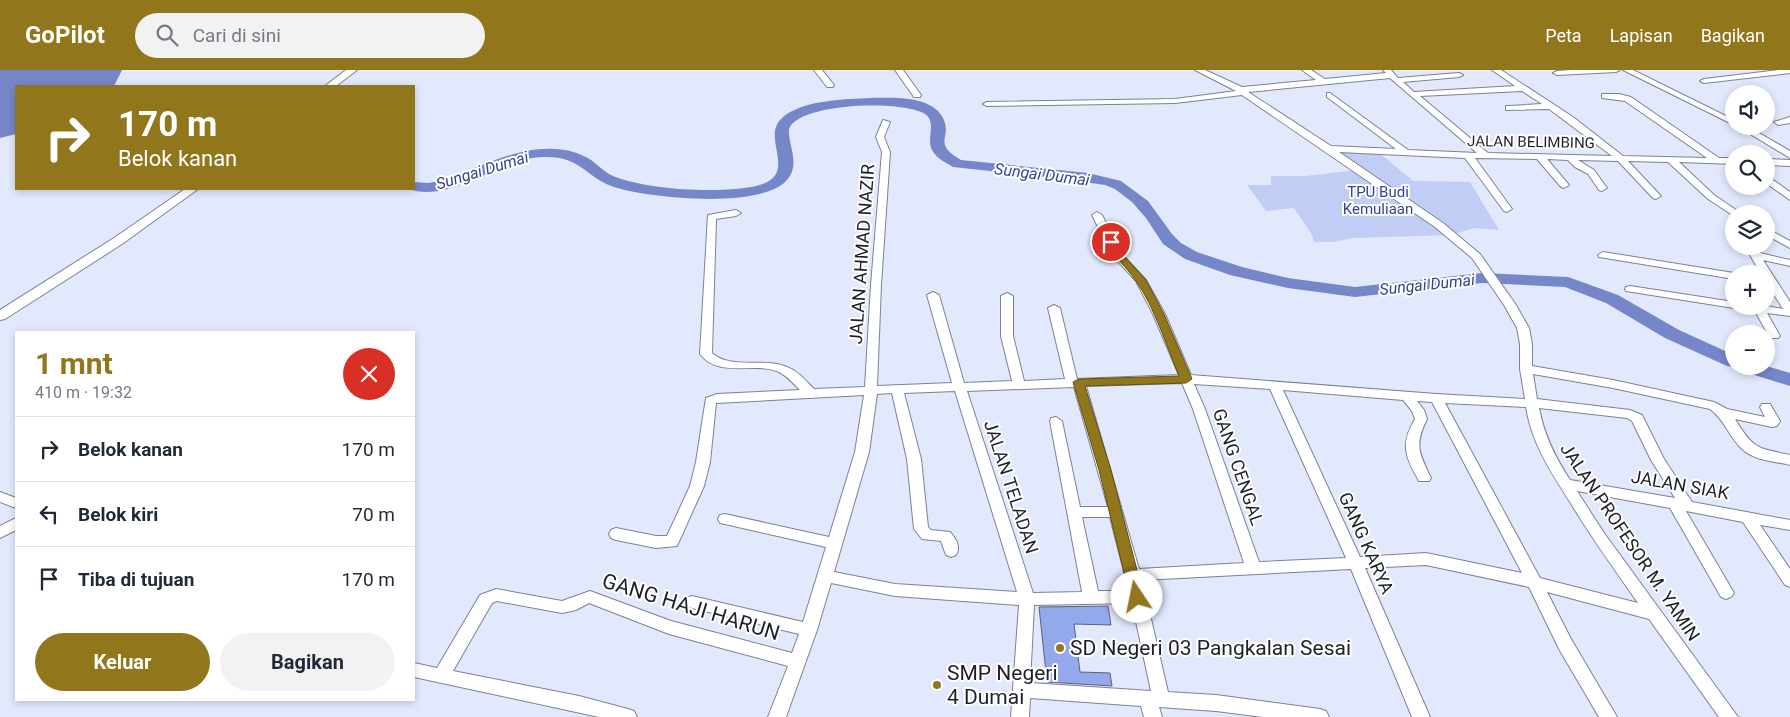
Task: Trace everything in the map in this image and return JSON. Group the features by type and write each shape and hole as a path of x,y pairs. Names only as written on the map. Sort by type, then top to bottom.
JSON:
{"main road":[{"path":"324,85 343,70"},
{"path":"331,85 352,70"},
{"path":"42,288 71,264 179,190"},
{"path":"0,316 118,241 191,190"}],"street":[{"path":"818,70 830,85"},
{"path":"899,70 917,95"},
{"name":"JALAN PROFESOR M. YAMIN","path":"1199,70 1242,91 1328,149 1447,231 1478,259 1501,291 1523,328 1526,344 1526,369 1536,428 1549,458 1564,484 1654,614 1729,717"},
{"path":"1306,70 1325,83"},
{"path":"1496,70 1570,119 1619,157 1656,196"},
{"path":"1557,73 1616,70"},
{"path":"1627,70 1725,118"},
{"path":"1704,81 1783,71"},
{"path":"987,104 1108,100 1175,101 1242,91 1392,75 1459,75"},
{"path":"1392,75 1485,155"},
{"path":"1413,94 1525,88"},
{"path":"1330,95 1404,151"},
{"path":"1605,96 1619,96 1628,99 1716,160"},
{"path":"1509,108 1550,106"},
{"path":"1778,122 1790,120"},
{"name":"JALAN AHMAD NAZIR","path":"777,717 809,630 862,452 871,390 876,285 884,204 886,155 880,137 886,122"},
{"path":"1756,135 1790,155"},
{"name":"JALAN BELIMBING","path":"1328,149 1468,155 1725,160"},
{"path":"1468,155 1507,209"},
{"path":"1538,156 1564,185"},
{"path":"1569,156 1578,165 1591,172 1602,188"},
{"path":"1670,159 1711,196 1725,206"},
{"path":"1775,162 1790,163"},
{"path":"1775,185 1790,197"},
{"path":"736,213 711,217 706,354 709,358 719,362 782,369 792,375 812,394"},
{"name":"GANG CENGAL","path":"1097,215 1118,255 1141,280 1159,314 1199,409 1253,568"},
{"path":"1775,236 1790,245"},
{"path":"1768,255 1790,263"},
{"path":"1603,256 1725,275"},
{"path":"1630,289 1725,304"},
{"path":"1775,291 1790,312"},
{"name":"JALAN TELADAN","path":"933,295 1027,599"},
{"path":"1007,296 1007,336 1019,385"},
{"path":"1054,308 1075,383 1105,470 1133,574 1155,699 1152,717"},
{"path":"1775,310 1790,312"},
{"path":"1526,369 1706,403 1725,413 1772,423 1774,421 1766,406"},
{"path":"616,534 668,544 674,539 697,486 710,401 712,399 960,386 1186,379 1407,396 1532,403 1608,411 1635,416 1648,437 1726,593"},
{"name":"GANG KARYA","path":"1274,385 1356,564 1421,717"},
{"path":"897,389 914,459 921,529 927,535 945,536 950,542 951,551"},
{"path":"1407,396 1418,410 1421,419 1412,431 1410,441 1413,456 1424,478"},
{"path":"1436,398 1536,583 1565,644 1608,717"},
{"path":"1725,413 1743,442 1753,451 1790,460"},
{"path":"1056,421 1091,597"},
{"name":"JALAN SIAK","path":"1564,484 1790,525"},
{"path":"0,497 15,503"},
{"path":"1075,512 1115,512"},
{"path":"1747,516 1790,581"},
{"path":"725,519 836,544"},
{"path":"0,533 15,524"},
{"path":"1133,574 1356,564 1426,558 1503,574 1654,614"},
{"path":"826,576 895,590 1027,599 1137,597"},
{"name":"GANG HAJI HARUN","path":"442,675 486,599 496,595 562,608 572,606 580,598 590,597 670,627 797,661"},
{"path":"1020,717 1027,599"},
{"path":"692,602 809,630"},
{"path":"415,670 579,704 628,717"},
{"path":"1022,690 1216,703 1315,716"}],"green space":[{"name":"TPU Budi Kemuliaan","path":"1331,151 1377,151 1413,181 1470,182 1499,230 1474,228 1451,235 1352,238 1335,242 1314,242 1311,233 1294,208 1266,211 1247,185 1271,185 1271,176 1306,176 1357,170"}],"water":[{"path":"0,70 122,70 114,85 15,85 15,134 0,138"}],"building":[{"name":"SD Negeri 03 Pangkalan Sesai","path":"1108,606 1111,625 1074,624 1080,672 1110,673 1112,686 1047,682 1039,607"}],"waterway":[{"name":"Sungai Dumai","path":"415,186 442,185 521,156 536,153 560,153 578,158 607,179 635,188 678,193 734,193 759,190 769,187 778,181 784,173 786,163 782,135 783,129 785,123 794,116 809,110 849,103 908,103 920,106 931,112 938,126 937,141 939,149 945,157 958,164 1082,176 1111,182 1132,194 1152,215 1166,237 1175,246 1191,255 1236,271 1288,283 1355,292 1482,278 1568,282 1612,299 1672,334 1725,358"},
{"name":"Sungai Dumai","path":"1774,375 1790,380"}],"place":[{"name":"SD Negeri 03 Pangkalan Sesai","path":"1060,648"},
{"name":"SMP Negeri 4 Dumai","path":"937,685"}],"route":[{"path":"1111,242 1118,255 1141,280 1159,314 1186,379 1079,382 1105,470 1133,574 1137,597"}]}
